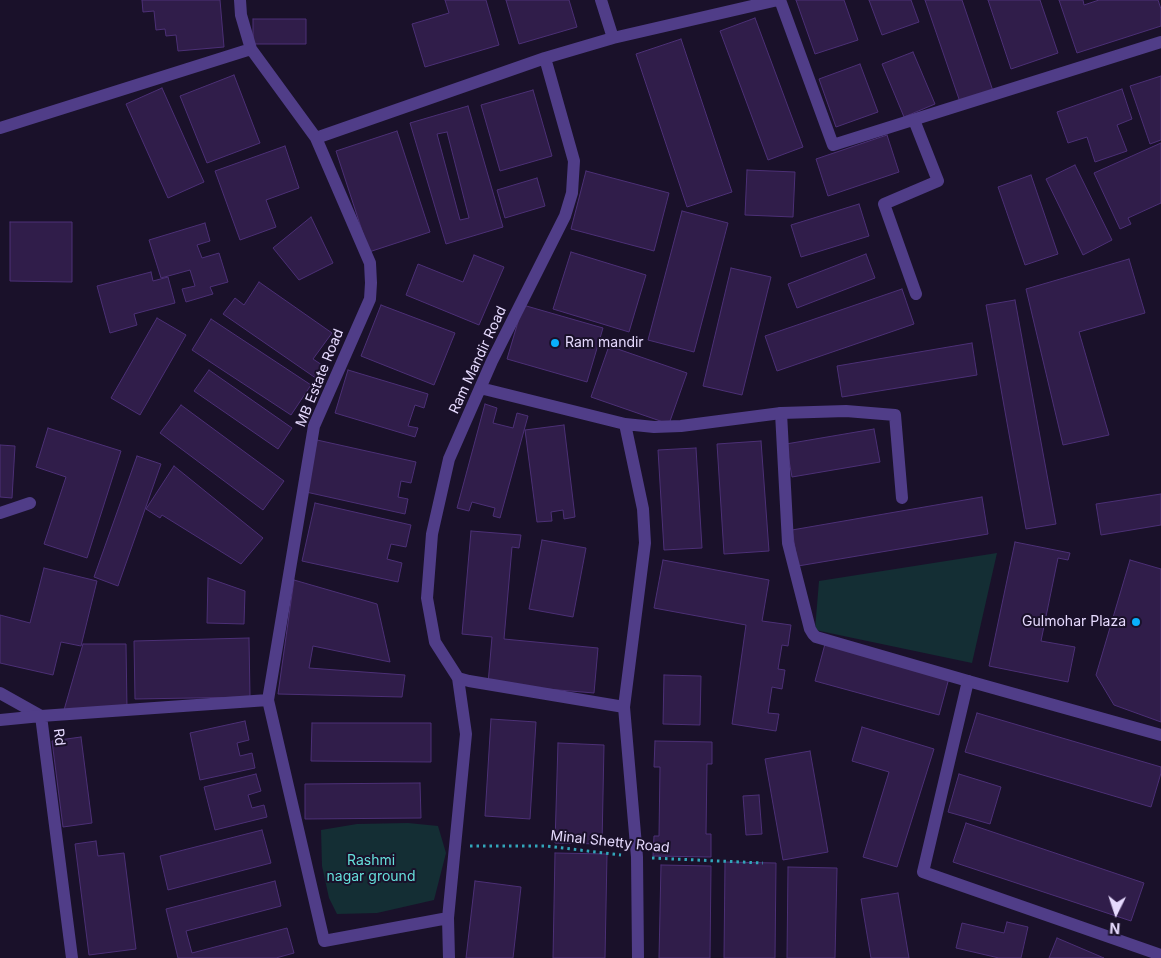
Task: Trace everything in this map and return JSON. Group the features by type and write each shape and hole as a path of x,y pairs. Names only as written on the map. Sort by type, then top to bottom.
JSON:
{"street":[{"name":"MB Estate Road","path":"240,0 241,16 251,49 316,138 370,263 371,283 370,299 314,426 268,700"},
{"path":"601,0 613,38"},
{"path":"316,138 545,58 613,38 779,0 833,145 1161,42"},
{"path":"0,128 251,49"},
{"name":"Ram Mandir Road","path":"458,678 435,642 427,598 432,534 449,460 492,361 565,216 572,193 574,161 545,58"},
{"path":"914,120 938,181 884,204 916,294"},
{"path":"480,388 625,424 654,427 681,426 781,413 846,411 895,415 902,498"},
{"path":"781,413 788,543 810,629 816,637 1161,735"},
{"path":"625,424 643,509 645,543 624,707 637,857 638,957"},
{"path":"0,513 30,503"},
{"path":"449,958 448,918 466,734 458,678 624,707"},
{"path":"968,680 923,872 1161,955"},
{"path":"0,693 41,716"},
{"path":"268,700 324,941 448,918"},
{"name":"Rd","path":"72,958 41,716 268,700"},
{"path":"0,720 41,716"}],"path":[{"name":"Minal Shetty Road","path":"455,846 546,846 637,857 763,862"}],"green space":[{"path":"997,553 972,663 815,630 819,581"},
{"name":"Rashmi nagar ground","path":"408,823 438,826 446,853 434,900 377,913 337,914 329,898 322,866 321,830 357,824"}],"building":[{"path":"142,0 220,0 224,47 178,51 176,35 166,36 165,29 156,30 154,11 143,12"},
{"path":"445,0 486,0 499,45 425,67 412,24 449,13"},
{"path":"506,0 569,0 577,27 519,44"},
{"path":"796,0 844,0 858,40 815,54"},
{"path":"869,0 911,0 919,22 882,35"},
{"path":"925,0 962,0 993,91 960,102"},
{"path":"988,0 1040,0 1058,53 1011,69"},
{"path":"1059,0 1083,0 1084,5 1099,0 1158,0 1161,9 1161,26 1077,53"},
{"path":"755,18 803,147 768,160 720,31"},
{"path":"253,19 306,19 306,44 253,44"},
{"path":"681,39 732,192 687,207 636,54"},
{"path":"913,52 935,104 904,117 882,64"},
{"path":"860,64 878,112 836,127 819,79"},
{"path":"234,75 260,143 207,163 180,96"},
{"path":"1161,76 1161,140 1150,144 1130,86"},
{"path":"162,88 204,182 168,198 126,104"},
{"path":"1122,89 1132,119 1117,125 1127,151 1095,162 1087,137 1068,143 1057,112"},
{"path":"533,90 552,156 500,171 481,105"},
{"path":"468,106 503,227 446,244 410,123","holes":["447,132 469,218 460,220 437,134"]},
{"path":"397,131 430,232 369,252 336,151"},
{"path":"887,135 899,172 828,196 816,159"},
{"path":"1161,143 1161,203 1128,218 1131,224 1120,229 1094,173"},
{"path":"285,146 299,188 266,200 276,227 240,240 215,171"},
{"path":"1075,165 1112,240 1083,255 1046,179"},
{"path":"747,170 795,172 793,217 745,215"},
{"path":"586,171 669,193 654,251 571,229"},
{"path":"1031,175 1058,254 1025,265 998,187"},
{"path":"537,178 545,206 505,218 497,190"},
{"path":"859,204 869,236 801,257 791,225"},
{"path":"682,211 728,223 694,352 648,340"},
{"path":"311,217 333,263 299,280 273,248"},
{"path":"10,222 72,222 72,282 10,281"},
{"path":"205,223 210,241 197,245 202,258 219,253 228,282 210,287 213,294 186,302 182,289 195,286 190,270 161,278 149,240"},
{"path":"571,252 646,275 629,332 553,309"},
{"path":"866,254 875,278 797,308 788,284"},
{"path":"474,255 504,267 479,325 406,295 418,264 463,282"},
{"path":"1129,259 1145,313 1079,332 1109,435 1063,445 1026,289"},
{"path":"731,268 771,277 742,395 703,386"},
{"path":"151,272 153,281 168,277 175,303 134,314 137,325 110,333 97,286"},
{"path":"259,282 332,333 313,359 328,369 320,381 223,314 235,298 244,305"},
{"path":"902,289 914,324 777,371 765,336"},
{"path":"1015,300 1056,524 1026,529 986,305"},
{"path":"381,305 455,333 434,385 361,356"},
{"name":"Ram mandir","path":"523,305 603,328 587,382 507,359"},
{"path":"157,318 186,335 140,415 111,398"},
{"path":"211,319 311,385 291,415 192,350"},
{"path":"972,343 977,375 842,397 837,366"},
{"path":"609,346 687,373 669,424 591,397"},
{"path":"209,370 292,428 278,449 194,391"},
{"path":"348,370 428,394 424,408 415,405 408,426 418,428 415,437 335,413"},
{"path":"485,404 497,408 493,423 513,428 517,413 528,416 500,518 493,516 495,508 472,502 469,511 457,508"},
{"path":"181,405 284,481 263,510 160,433"},
{"path":"564,425 575,517 564,519 563,510 551,512 552,521 537,522 525,430"},
{"path":"48,428 121,451 87,558 44,544 66,477 36,467"},
{"path":"874,429 880,462 792,477 786,444"},
{"path":"317,440 416,462 411,483 401,481 398,497 408,499 405,514 306,492"},
{"path":"761,441 769,551 724,554 717,444"},
{"path":"0,445 15,446 12,498 0,497"},
{"path":"696,448 702,548 664,550 658,450"},
{"path":"137,456 161,464 118,586 94,577"},
{"path":"174,466 263,538 241,564 162,515 160,518 146,509"},
{"path":"1161,494 1161,525 1101,535 1096,504"},
{"path":"982,497 988,534 798,566 792,530"},
{"path":"315,503 411,525 406,547 391,544 387,559 402,563 398,582 302,561"},
{"path":"471,531 521,535 519,548 512,547 504,639 598,648 594,693 488,684 492,637 462,634"},
{"path":"542,540 586,548 573,617 529,609"},
{"path":"1015,542 1070,553 1068,560 1058,558 1041,641 1075,647 1068,682 989,666"},
{"path":"663,560 769,580 762,621 791,625 788,646 782,645 778,669 785,670 782,689 772,687 768,713 779,714 776,731 732,724 746,625 654,608"},
{"name":"Gulmohar Plaza","path":"1130,560 1161,569 1161,722 1114,705 1096,675"},
{"path":"44,568 97,581 81,646 61,642 53,675 0,663 0,615 30,623"},
{"path":"208,578 245,591 244,624 207,623"},
{"path":"294,580 377,604 390,662 313,646 309,668 405,675 402,697 278,694"},
{"path":"249,638 250,697 135,699 134,641"},
{"path":"83,644 126,644 127,709 64,710"},
{"path":"825,644 949,678 939,715 815,681"},
{"path":"664,675 701,676 700,725 663,724"},
{"path":"977,713 1161,767 1151,807 965,752"},
{"path":"491,719 536,722 530,819 485,816"},
{"path":"245,721 249,740 237,743 240,756 252,753 255,768 200,780 190,733"},
{"path":"312,723 431,723 431,762 311,761"},
{"path":"862,727 934,749 897,867 863,857 889,772 852,761"},
{"path":"81,737 92,823 63,827 52,741"},
{"path":"655,741 712,742 712,764 707,764 706,834 711,834 711,857 653,856 654,836 659,836 660,767 654,767"},
{"path":"558,743 604,745 602,844 555,843"},
{"path":"810,751 828,852 783,860 765,759"},
{"path":"256,774 261,791 248,795 252,808 264,805 267,817 215,830 204,787"},
{"path":"959,774 1001,787 990,824 948,812"},
{"path":"420,783 421,818 305,819 305,784"},
{"path":"759,795 762,834 746,835 743,796"},
{"path":"966,823 1144,883 1131,921 953,862"},
{"path":"262,830 271,863 168,890 160,856"},
{"path":"96,841 98,856 124,853 136,949 89,955 75,844"},
{"path":"555,853 607,854 605,958 553,958"},
{"path":"725,862 776,863 775,958 724,958"},
{"path":"661,865 711,866 710,958 659,958"},
{"path":"788,867 837,868 835,958 787,958"},
{"path":"275,881 281,906 186,931 192,953 287,928 294,953 276,958 178,958 166,909"},
{"path":"475,881 521,887 513,958 466,958"},
{"path":"898,893 909,958 871,958 861,899"},
{"path":"1007,922 1028,927 1021,958 999,958 956,948 962,923 1004,933"},
{"path":"1057,938 1104,958 1049,958"}],"place":[{"name":"Ram mandir","path":"555,343"},
{"name":"Gulmohar Plaza","path":"1136,622"}]}
